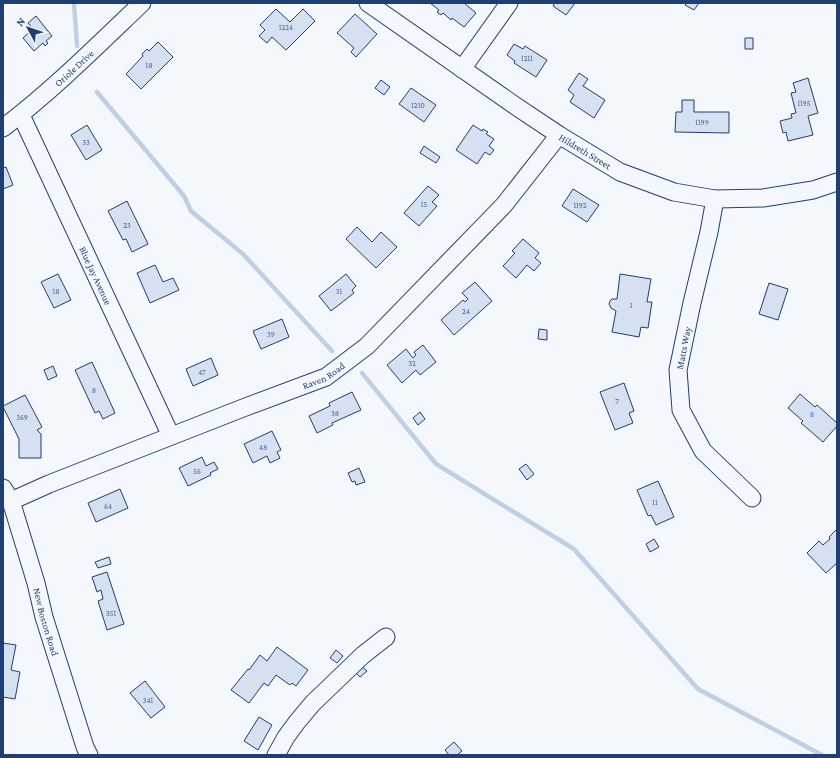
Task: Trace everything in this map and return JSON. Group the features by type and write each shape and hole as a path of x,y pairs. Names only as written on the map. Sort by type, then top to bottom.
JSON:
{"street":[{"name":"Oriole Drive","path":"3,128 21,115 73,69 142,3"},
{"name":"Hildreth Street","path":"368,3 559,136 620,172 674,192 715,199 763,198 813,190 837,182"},
{"path":"462,69 509,3"},
{"name":"Blue Jay Avenue","path":"21,115 171,436"},
{"name":"Raven Road","path":"7,495 48,484 326,377 367,346 504,205 559,136"},
{"name":"Matts Way","path":"715,199 678,370 681,410 704,451 752,498"},
{"name":"New Boston Road","path":"7,495 36,584 44,617 85,747 90,755"},
{"path":"276,755 286,737 313,703 363,655 386,637"}],"building":[{"path":"430,3 464,3 476,13 464,27 452,18 451,20 443,13 441,15 437,12 439,10"},
{"path":"555,3 575,3 566,15 553,6"},
{"path":"687,3 699,3 694,10 685,5"},
{"path":"276,9 290,22 303,9 315,21 286,50 272,37 267,43 259,36 265,30 260,25"},
{"path":"355,14 377,34 356,57 351,52 354,48 337,33"},
{"path":"36,16 52,36 46,41 48,43 45,46 43,43 34,51 23,38 33,29 28,23"},
{"path":"745,38 753,38 753,49 745,49"},
{"path":"158,42 173,57 141,89 126,74 143,56 142,54 147,49 149,51"},
{"path":"514,44 523,49 525,46 547,60 536,77 514,63 515,61 507,55"},
{"path":"579,73 588,79 583,86 605,100 594,118 570,102 574,95 568,90"},
{"path":"808,78 818,113 808,116 813,135 788,141 786,132 783,133 780,121 792,118 791,114 796,113 791,93 796,92 793,83"},
{"path":"381,80 390,87 384,95 375,88"},
{"path":"411,88 436,105 424,122 399,104"},
{"path":"682,100 694,100 694,112 729,112 729,133 675,132 676,112 682,112"},
{"path":"87,125 102,150 86,160 71,135"},
{"path":"473,125 482,131 483,129 488,132 486,134 494,139 489,146 494,150 490,155 485,152 477,164 456,150"},
{"path":"424,146 440,157 436,163 420,153"},
{"path":"6,167 13,185 3,189 3,168"},
{"path":"428,186 439,195 432,202 437,206 419,226 404,213"},
{"path":"573,189 599,205 587,222 562,206"},
{"path":"127,201 148,244 132,252 126,239 123,240 108,211"},
{"path":"357,227 372,242 381,232 397,247 376,268 346,239"},
{"path":"523,239 539,253 535,258 541,263 534,271 527,265 516,278 503,266 515,253 512,251"},
{"path":"155,265 163,282 173,278 179,290 150,303 137,273"},
{"path":"58,274 71,300 54,308 41,282"},
{"path":"346,274 356,286 352,290 354,293 331,311 319,296"},
{"path":"620,274 651,279 647,302 652,302 648,328 641,327 639,337 612,332 616,311 611,308 609,304 612,299 617,299"},
{"path":"475,282 492,301 454,335 441,320 463,300 465,302 468,299 462,293"},
{"path":"769,283 788,289 778,320 759,314"},
{"path":"282,319 289,337 261,349 253,331"},
{"path":"539,329 547,330 547,340 538,339"},
{"path":"423,345 436,362 420,375 416,370 402,383 387,365 406,349 413,358 416,355 414,352"},
{"path":"211,358 218,375 193,386 186,369"},
{"path":"92,362 115,413 103,419 99,411 95,413 75,370"},
{"path":"53,366 57,376 48,380 44,370"},
{"path":"624,383 634,411 629,413 633,423 615,430 600,392"},
{"path":"352,392 361,410 332,423 333,425 317,433 309,416 330,406 329,403"},
{"path":"800,394 815,407 817,405 837,423 837,426 823,442 801,423 803,421 788,408"},
{"path":"25,395 42,427 37,430 41,434 41,458 19,458 19,439 3,407"},
{"path":"420,412 425,419 418,425 413,418"},
{"path":"272,431 281,450 277,452 280,458 270,463 267,456 253,463 244,444"},
{"path":"202,457 206,466 214,462 218,469 210,473 211,475 188,486 179,468"},
{"path":"526,464 534,474 527,480 519,469"},
{"path":"359,468 365,482 356,485 355,481 352,482 348,473"},
{"path":"658,481 674,517 656,525 651,515 648,516 637,490"},
{"path":"120,489 128,508 96,522 88,503"},
{"path":"836,530 837,563 826,573 807,553 819,541 823,545 830,539 829,537"},
{"path":"654,539 659,547 650,552 646,544"},
{"path":"109,557 111,564 98,568 95,562"},
{"path":"107,572 124,624 107,630 98,601 103,599 101,590 97,592 92,577"},
{"path":"3,643 16,645 11,670 20,672 15,699 3,697"},
{"path":"277,647 308,670 296,686 292,683 290,685 276,675 268,686 264,683 249,703 231,690 260,655 267,661"},
{"path":"336,650 343,656 337,663 330,658"},
{"path":"358,663 367,671 360,677 352,669"},
{"path":"145,681 165,707 151,718 130,693"},
{"path":"259,717 272,725 258,750 244,741"},
{"path":"454,742 462,751 457,755 449,755 445,750"}],"waterway":[{"path":"74,3 77,46"},
{"path":"97,92 184,196 191,211 243,254 332,351"},
{"path":"362,373 436,464 574,549 698,689 822,755"}]}
